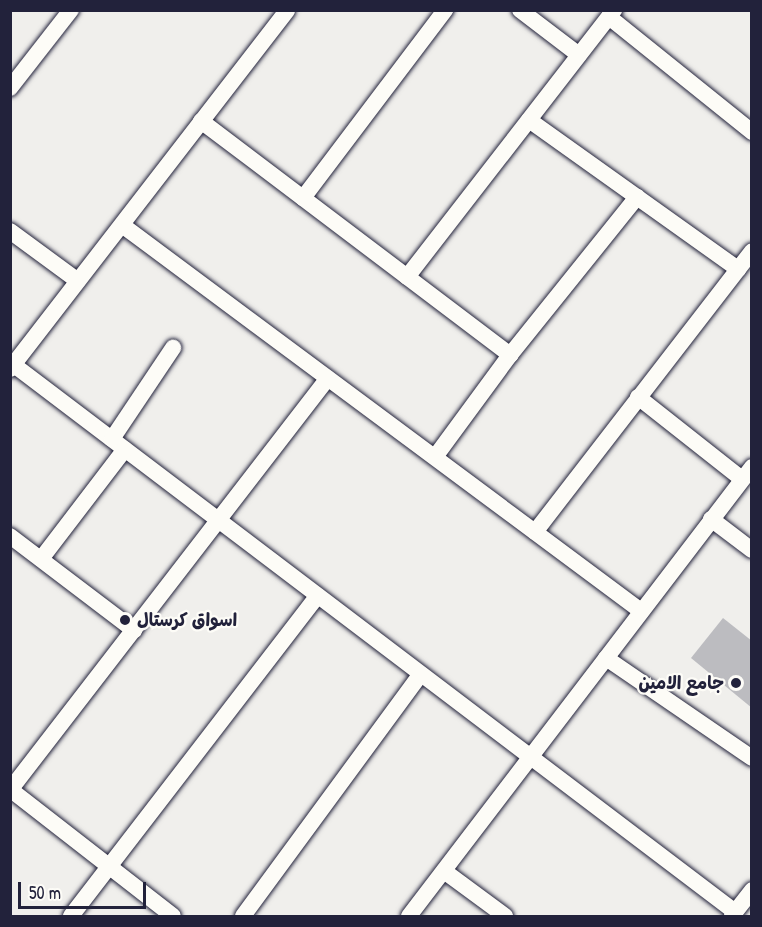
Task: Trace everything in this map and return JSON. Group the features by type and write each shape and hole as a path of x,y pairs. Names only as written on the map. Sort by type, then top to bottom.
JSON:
{"street":[{"path":"10,88 16,70 71,10"},
{"path":"287,10 12,365 421,674 733,914 752,890"},
{"path":"303,198 445,10"},
{"path":"520,10 579,55"},
{"path":"407,277 611,14 752,132"},
{"path":"529,120 738,269"},
{"path":"201,122 510,355"},
{"path":"435,458 510,355 637,197"},
{"path":"122,225 641,611"},
{"path":"10,231 78,281"},
{"path":"535,532 752,251"},
{"path":"41,559 118,444 173,348"},
{"path":"173,916 11,790 328,378"},
{"path":"409,916 747,473 638,397"},
{"path":"711,519 752,550"},
{"path":"13,543 41,559 134,630"},
{"path":"71,916 107,865 317,596"},
{"path":"606,658 752,758"},
{"path":"243,916 421,674"},
{"path":"444,871 505,916"}],"building":[{"name":"جامع الامين","path":"723,618 752,641 752,708 691,658"}],"place":[{"name":"اسواق كرستال","path":"125,620"},
{"name":"جامع الامين","path":"736,683"}]}
